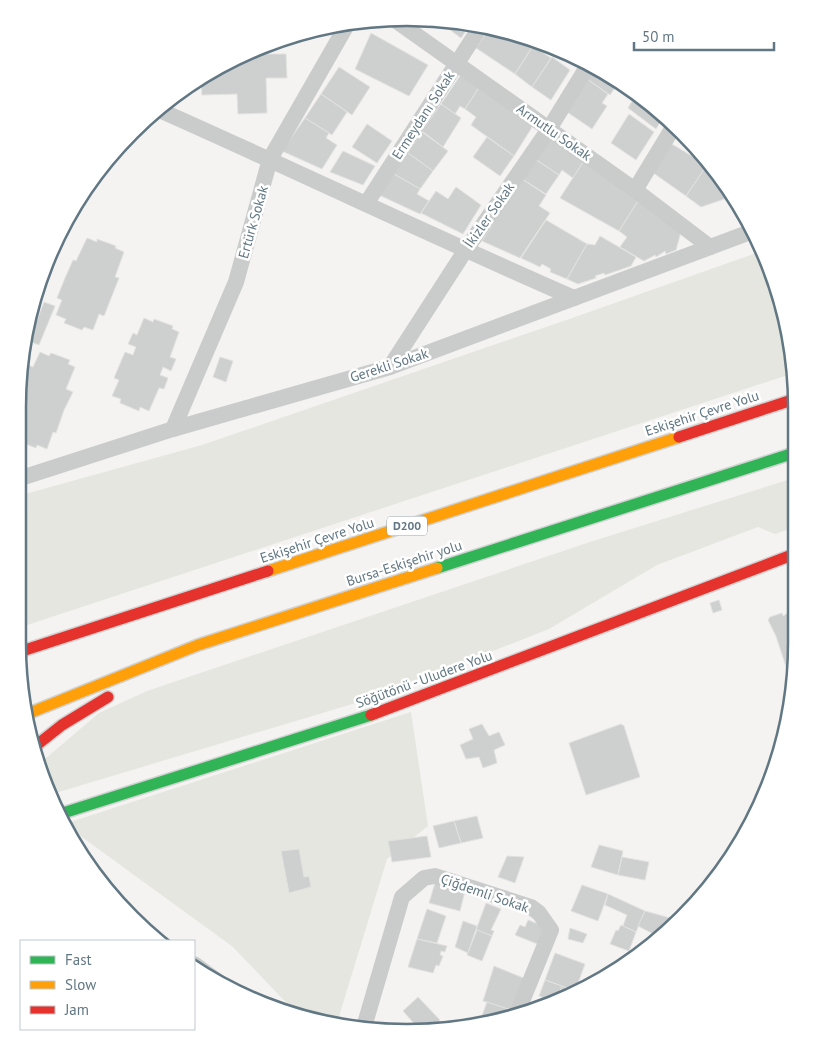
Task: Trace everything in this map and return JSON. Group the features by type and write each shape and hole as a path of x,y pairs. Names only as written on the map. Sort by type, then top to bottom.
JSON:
{"main road":[{"name":"Eskişehir Çevre Yolu","path":"26,650 788,400"},
{"name":"Bursa-Eskişehir yolu","path":"33,712 198,646 788,455"},
{"name":"Söğütönü - Uludere Yolu","path":"66,812 390,709 788,557"},
{"path":"39,743 62,725 198,646"}],"street":[{"name":"Armutlu Sokak","path":"404,26 635,190 710,247"},
{"name":"Ertürk Sokak","path":"173,429 236,282 270,159 343,32"},
{"name":"Ermeydanı Sokak","path":"366,204 476,33"},
{"name":"İkizler Sokak","path":"390,367 585,71"},
{"path":"166,113 270,159 465,251 574,298"},
{"path":"635,190 670,132"},
{"name":"Gerekli Sokak","path":"26,476 173,429 390,367 745,234"},
{"name":"Çiğdemli Sokak","path":"366,1021 402,898 424,878 435,876 531,907 539,913 551,930 520,1007"}],"shaded area":[{"path":"755,253 775,308 786,376 26,625 26,494 202,445"},
{"path":"788,480 788,530 775,534 758,527 657,565 549,629 379,696 57,793 55,789 44,759 99,713 147,691 590,542"},
{"path":"411,712 428,826 387,859 339,1017 289,1005 233,947 77,834 71,822"}],"building":[{"path":"449,29 466,31 461,38"},
{"path":"371,33 428,65 409,96 355,69"},
{"path":"485,35 532,47 515,74 476,48"},
{"path":"532,47 551,58 532,87 515,74"},
{"path":"286,54 287,78 266,78 267,113 238,114 237,94 202,95 202,86 261,55"},
{"path":"552,57 570,70 551,100 532,87"},
{"path":"339,67 370,87 352,115 321,94"},
{"path":"462,73 480,86 465,109 460,106 455,114 441,104"},
{"path":"590,74 615,88 610,95 587,79"},
{"path":"587,79 608,94 602,103 607,106 592,129 567,112"},
{"path":"480,86 534,124 514,156 471,125 476,117 465,109"},
{"path":"321,94 347,112 332,135 305,118"},
{"path":"633,100 660,123 656,129 628,108"},
{"path":"441,104 461,118 443,147 422,131"},
{"path":"629,114 654,132 636,160 611,143"},
{"path":"305,118 329,133 326,138 337,145 322,169 282,151"},
{"path":"367,124 392,141 377,163 352,147"},
{"path":"422,132 448,151 433,171 408,153"},
{"path":"551,135 585,159 573,178 562,170 559,175 535,159"},
{"path":"487,137 514,156 500,176 473,157"},
{"path":"670,143 694,157 704,169 686,196 652,172"},
{"path":"343,151 375,166 363,185 330,172"},
{"path":"408,153 433,171 420,189 394,174"},
{"path":"535,159 559,175 546,194 522,179"},
{"path":"585,159 640,198 619,231 560,198"},
{"path":"704,169 726,198 701,207 686,196"},
{"path":"394,174 420,189 417,194 429,201 420,214 379,195"},
{"path":"522,179 546,195 539,206 550,213 520,258 482,241"},
{"path":"456,187 481,205 463,234 421,213 436,191 448,199"},
{"path":"640,198 682,228 676,250 666,254 665,251 656,257 655,255 644,261 620,247 627,237 619,231"},
{"path":"546,220 587,244 567,279 550,272 551,269 542,264 540,267 521,258"},
{"path":"600,236 636,257 631,266 605,275 604,273 595,276 596,278 578,284 567,279 587,244 595,245"},
{"path":"87,238 97,242 97,239 116,246 115,248 124,252 115,277 119,278 104,316 99,314 93,330 84,327 82,330 64,323 66,319 56,315 62,300 57,298 65,278 73,260 76,261"},
{"path":"44,302 55,306 39,345 32,342 36,323"},
{"path":"144,318 153,322 154,319 173,326 172,329 179,332 170,357 176,359 171,371 163,367 160,375 168,378 164,389 159,388 149,411 140,407 139,411 120,403 121,399 112,396 119,380 114,378 125,352 133,355 136,347 128,344 133,333 137,335"},
{"path":"40,352 49,356 51,353 70,360 68,364 75,367 66,389 73,392 56,433 53,432 47,449 37,445 36,448 26,444 27,382 29,365 33,367"},
{"path":"220,357 233,361 226,382 213,377"},
{"path":"719,600 722,610 713,613 710,603"},
{"path":"782,613 783,616 788,613 787,669 776,636 768,620 770,617"},
{"path":"482,724 489,736 499,732 505,745 494,750 497,763 483,768 479,757 466,759 460,745 473,739 469,729"},
{"path":"621,724 624,726 640,777 586,795 569,743"},
{"path":"477,816 483,838 461,843 454,821"},
{"path":"454,821 461,843 439,848 433,826"},
{"path":"427,836 431,857 392,862 388,841"},
{"path":"599,845 623,851 618,875 591,867"},
{"path":"299,849 304,877 309,876 311,887 289,893 281,851"},
{"path":"507,856 524,857 515,883 498,877"},
{"path":"622,857 649,862 645,880 618,875"},
{"path":"435,883 465,891 460,911 429,903"},
{"path":"582,885 608,894 598,921 571,911"},
{"path":"608,894 645,911 636,932 623,926 627,915 605,905"},
{"path":"486,903 501,909 491,930 494,931 492,936 476,930"},
{"path":"427,909 446,916 437,943 417,939"},
{"path":"645,911 670,918 653,934 638,926"},
{"path":"528,920 546,927 540,945 515,935 520,925 525,927"},
{"path":"463,921 477,926 468,953 455,947"},
{"path":"621,925 636,932 629,951 610,944 616,930 618,931"},
{"path":"570,928 587,934 583,943 568,939"},
{"path":"477,930 492,936 482,961 467,955"},
{"path":"417,939 447,946 445,952 441,951 440,955 443,956 439,966 436,965 433,973 408,967"},
{"path":"555,953 585,964 578,982 567,988 545,980"},
{"path":"494,966 526,979 515,1008 510,1010 483,1001"},
{"path":"545,980 562,986 560,992 553,995 545,998 539,996"},
{"path":"562,986 567,988 560,992"},
{"path":"418,997 440,1020 437,1022 414,1024 403,1011"},
{"path":"487,1002 510,1010 506,1011 482,1016"}],"traffic: fast":[{"path":"437,568 788,455"},
{"path":"66,812 371,715"}],"traffic: slow":[{"path":"268,571 679,437"},
{"path":"33,712 198,645 437,568"}],"traffic: jam":[{"path":"679,437 788,401"},
{"path":"371,715 788,557"},
{"path":"26,650 268,571"},
{"path":"39,743 62,725 108,697"}]}
